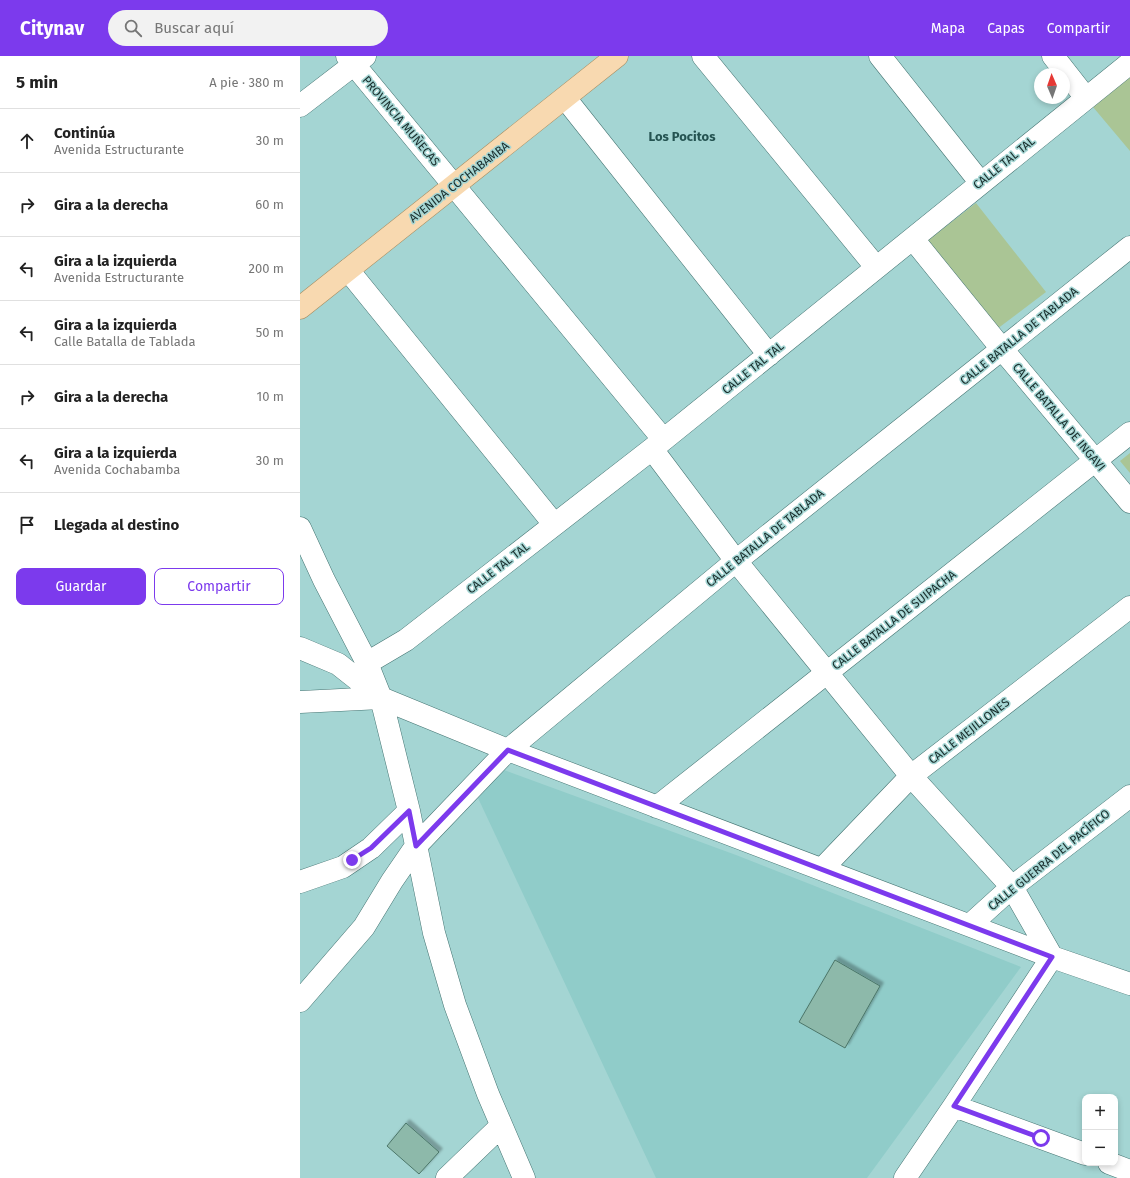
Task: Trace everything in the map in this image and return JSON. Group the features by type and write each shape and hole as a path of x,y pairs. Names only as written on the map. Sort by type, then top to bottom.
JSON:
{"main road":[{"name":"AVENIDA COCHABAMBA","path":"300,308 617,56"}],"street":[{"path":"703,56 876,267"},
{"path":"880,56 980,182"},
{"path":"1053,56 1086,98"},
{"path":"300,106 356,59"},
{"name":"PROVINCIA MUÑECAS","path":"356,59 658,444 736,561 828,672 911,776 1012,887 1052,957"},
{"name":"CALLE TAL TAL","path":"368,663 406,640 658,444 1130,62"},
{"path":"565,98 769,355"},
{"name":"CALLE BATALLA DE INGAVI","path":"913,239 1002,349 1130,502"},
{"name":"CALLE BATALLA DE TABLADA","path":"300,1001 364,927 392,881 416,846 508,750 736,561 1130,247"},
{"path":"348,270 554,524"},
{"name":"CALLE BATALLA DE SUIPACHA","path":"657,807 1130,433"},
{"path":"300,528 324,580 368,663 382,698 409,811 434,934 455,1005 501,1126 524,1178"},
{"name":"CALLE MEJILLONES","path":"822,869 911,776 1130,607"},
{"path":"300,648 338,664 382,698 508,750 1052,957 1130,984"},
{"path":"300,702 382,698"},
{"name":"CALLE GUERRA DEL PACÍFICO","path":"970,925 1012,887 1130,796"},
{"path":"300,882 343,867 371,848 409,811"},
{"path":"905,1178 1052,957"},
{"path":"954,1106 1082,1153"},
{"path":"447,1178 501,1126"},
{"path":"1117,1166 1130,1171"}],"shaded area":[{"path":"504,770 736,855 1021,967 867,1178 656,1178 478,798"}],"green space":[{"path":"1130,76 1130,151 1093,107"},
{"path":"976,203 1046,292 997,329 927,241"},
{"path":"1130,453 1130,473 1120,461"}],"building":[{"path":"835,960 880,986 845,1048 799,1022"},
{"path":"406,1123 439,1152 419,1174 387,1146"}],"district":[{"name":"Los Pocitos","path":"682,136"}],"route":[{"path":"352,860 371,848 409,811 416,846 508,750 1052,957 954,1106 1041,1138"}]}
